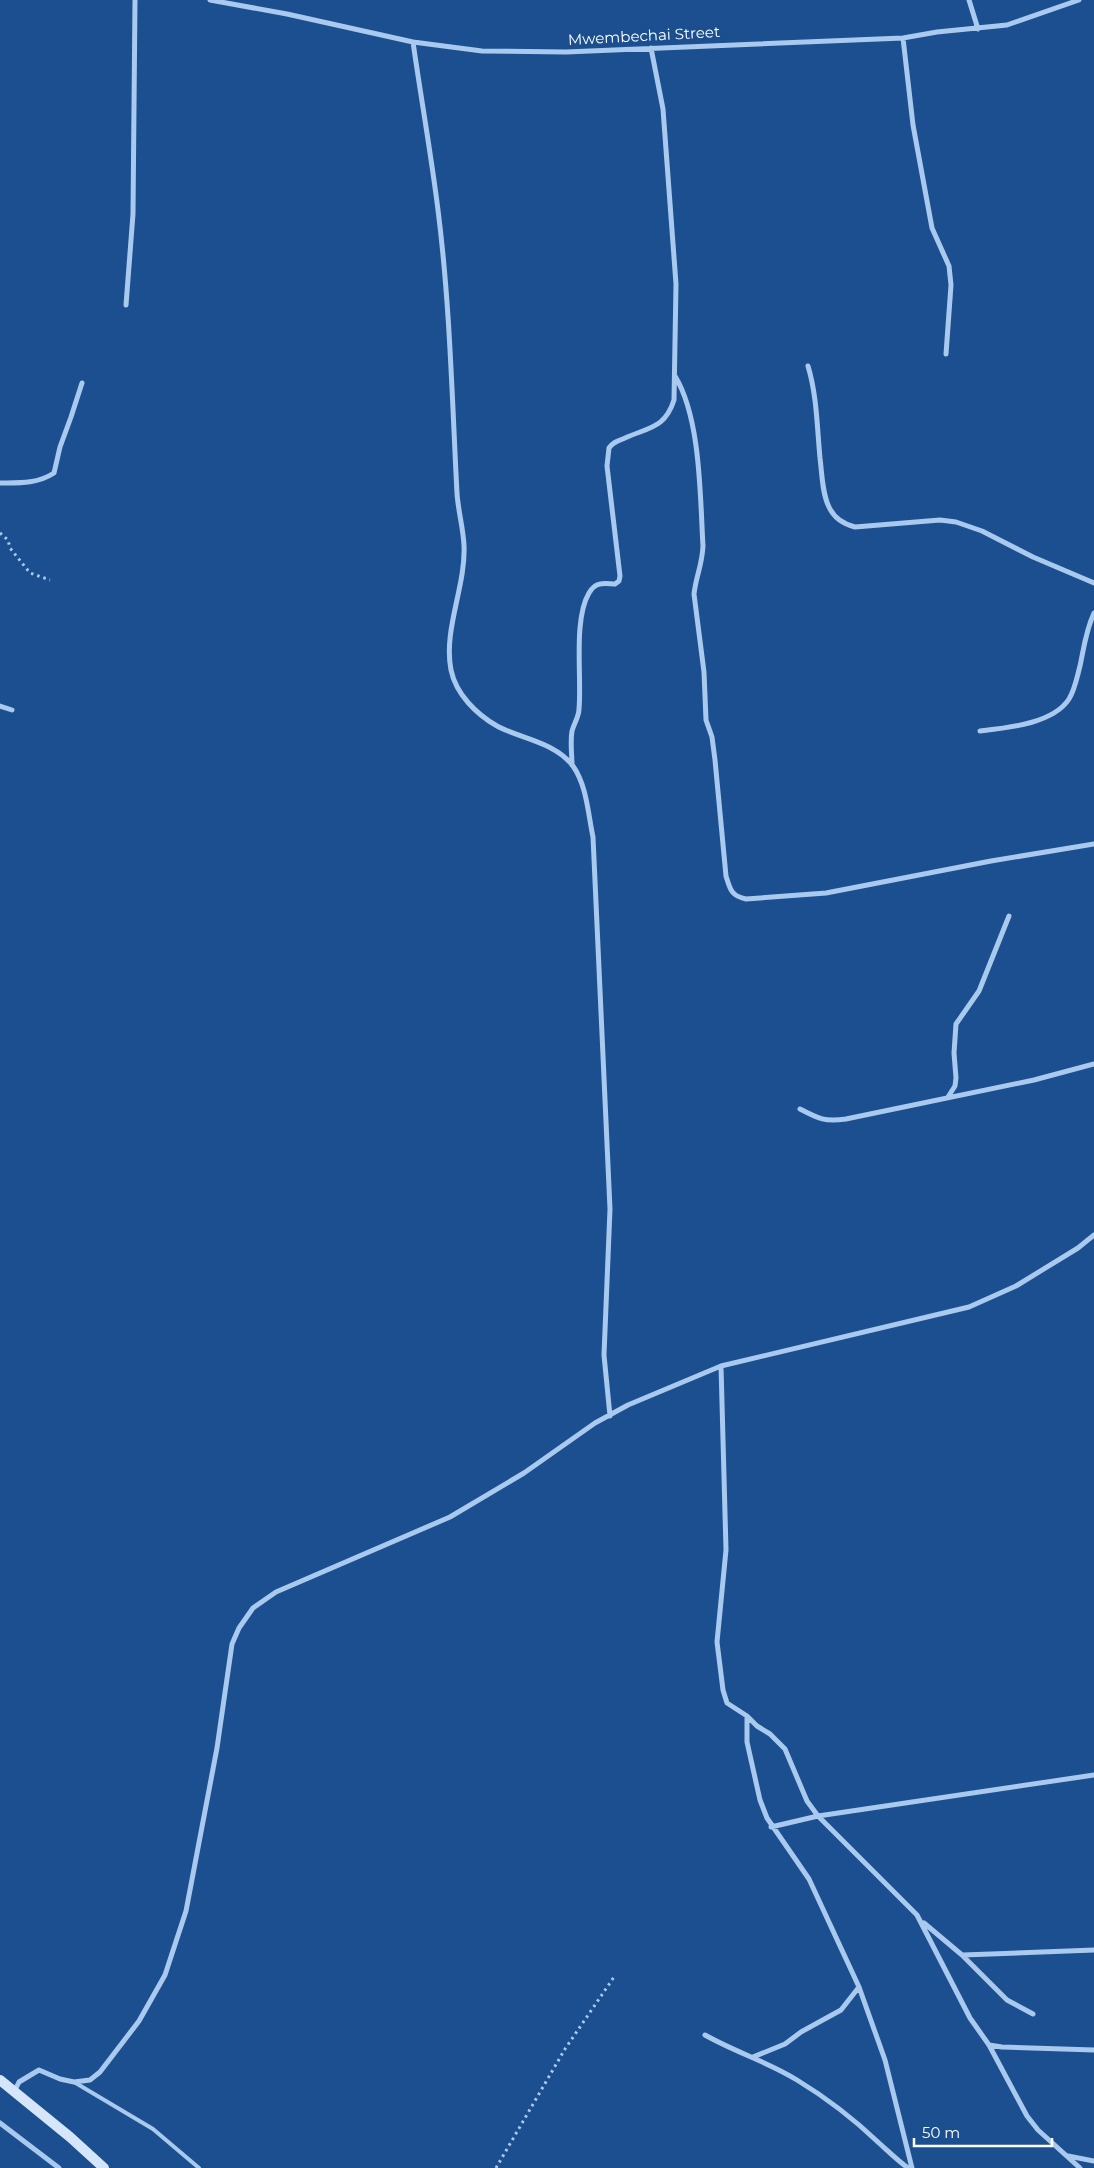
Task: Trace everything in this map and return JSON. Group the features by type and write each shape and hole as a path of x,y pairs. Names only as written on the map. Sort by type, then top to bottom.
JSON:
{"street":[{"path":"126,305 133,214 135,0"},
{"name":"Mwembechai Street","path":"210,0 296,16 413,42 482,51 514,52 566,52 903,38 1020,22 1079,0"},
{"path":"969,0 978,29"},
{"path":"903,38 913,125 932,228 949,266 951,285 946,354"},
{"path":"413,42 438,211 453,384 458,509 464,545 463,574 450,645 451,670 459,691 472,707 497,726 548,747 572,766 582,783 592,837 597,900 610,1209 604,1355 610,1416"},
{"path":"572,766 572,730 579,710 581,632 584,608 588,595 598,583 615,584 619,581 607,466 609,448 616,442 662,422 670,413 674,400 676,284 663,109 651,48"},
{"path":"808,366 813,384 822,482 834,516 845,525 855,527 940,520 956,522 982,531 1033,557 1094,583"},
{"path":"675,376 681,385 695,443 702,563 695,582 694,594 704,672 706,720 712,737 726,876 730,889 736,897 746,899 826,893 1094,844"},
{"path":"0,483 26,484 39,481 54,473 60,447 72,417 82,383"},
{"path":"980,731 1030,723 1057,712 1068,700 1074,687 1087,629 1094,613"},
{"path":"0,706 12,710"},
{"path":"948,1097 955,1086 956,1078 954,1053 956,1024 979,991 1009,916"},
{"path":"800,1109 821,1120 830,1121 1034,1080 1094,1064"},
{"path":"14,2092 19,2082 29,2074 39,2070 60,2080 74,2082 90,2080 100,2072 139,2021 168,1966 186,1911 217,1748 232,1644 253,1608 276,1592 450,1517 524,1473 595,1423 628,1405 721,1366 968,1307 1016,1286 1078,1248 1094,1235"},
{"path":"721,1366 726,1550 717,1642 723,1690 727,1703 770,1734 785,1749 807,1801 818,1816 924,1924 962,1955 1008,2000 1033,2014"},
{"path":"747,1716 747,1742 760,1800 771,1827 809,1879 859,1987 885,2060 912,2168"},
{"path":"771,1827 818,1816 1094,1775"},
{"path":"917,1915 970,2018 990,2045 1027,2116 1038,2130 1080,2168"},
{"path":"962,1955 1094,1950"},
{"path":"752,2057 784,2044 800,2032 841,2010 859,1987"},
{"path":"705,2035 738,2053 752,2057 799,2081 853,2121 908,2168"},
{"path":"990,2045 1094,2050"},
{"path":"0,2080 70,2137 104,2168"},
{"path":"0,2123 59,2168"},
{"path":"1066,2155 1094,2161"}],"lane":[{"path":"74,2082 153,2128 199,2168"}],"path":[{"path":"0,533 8,540 10,548 30,573 50,580"},
{"path":"496,2168 565,2049 614,1978"}]}
